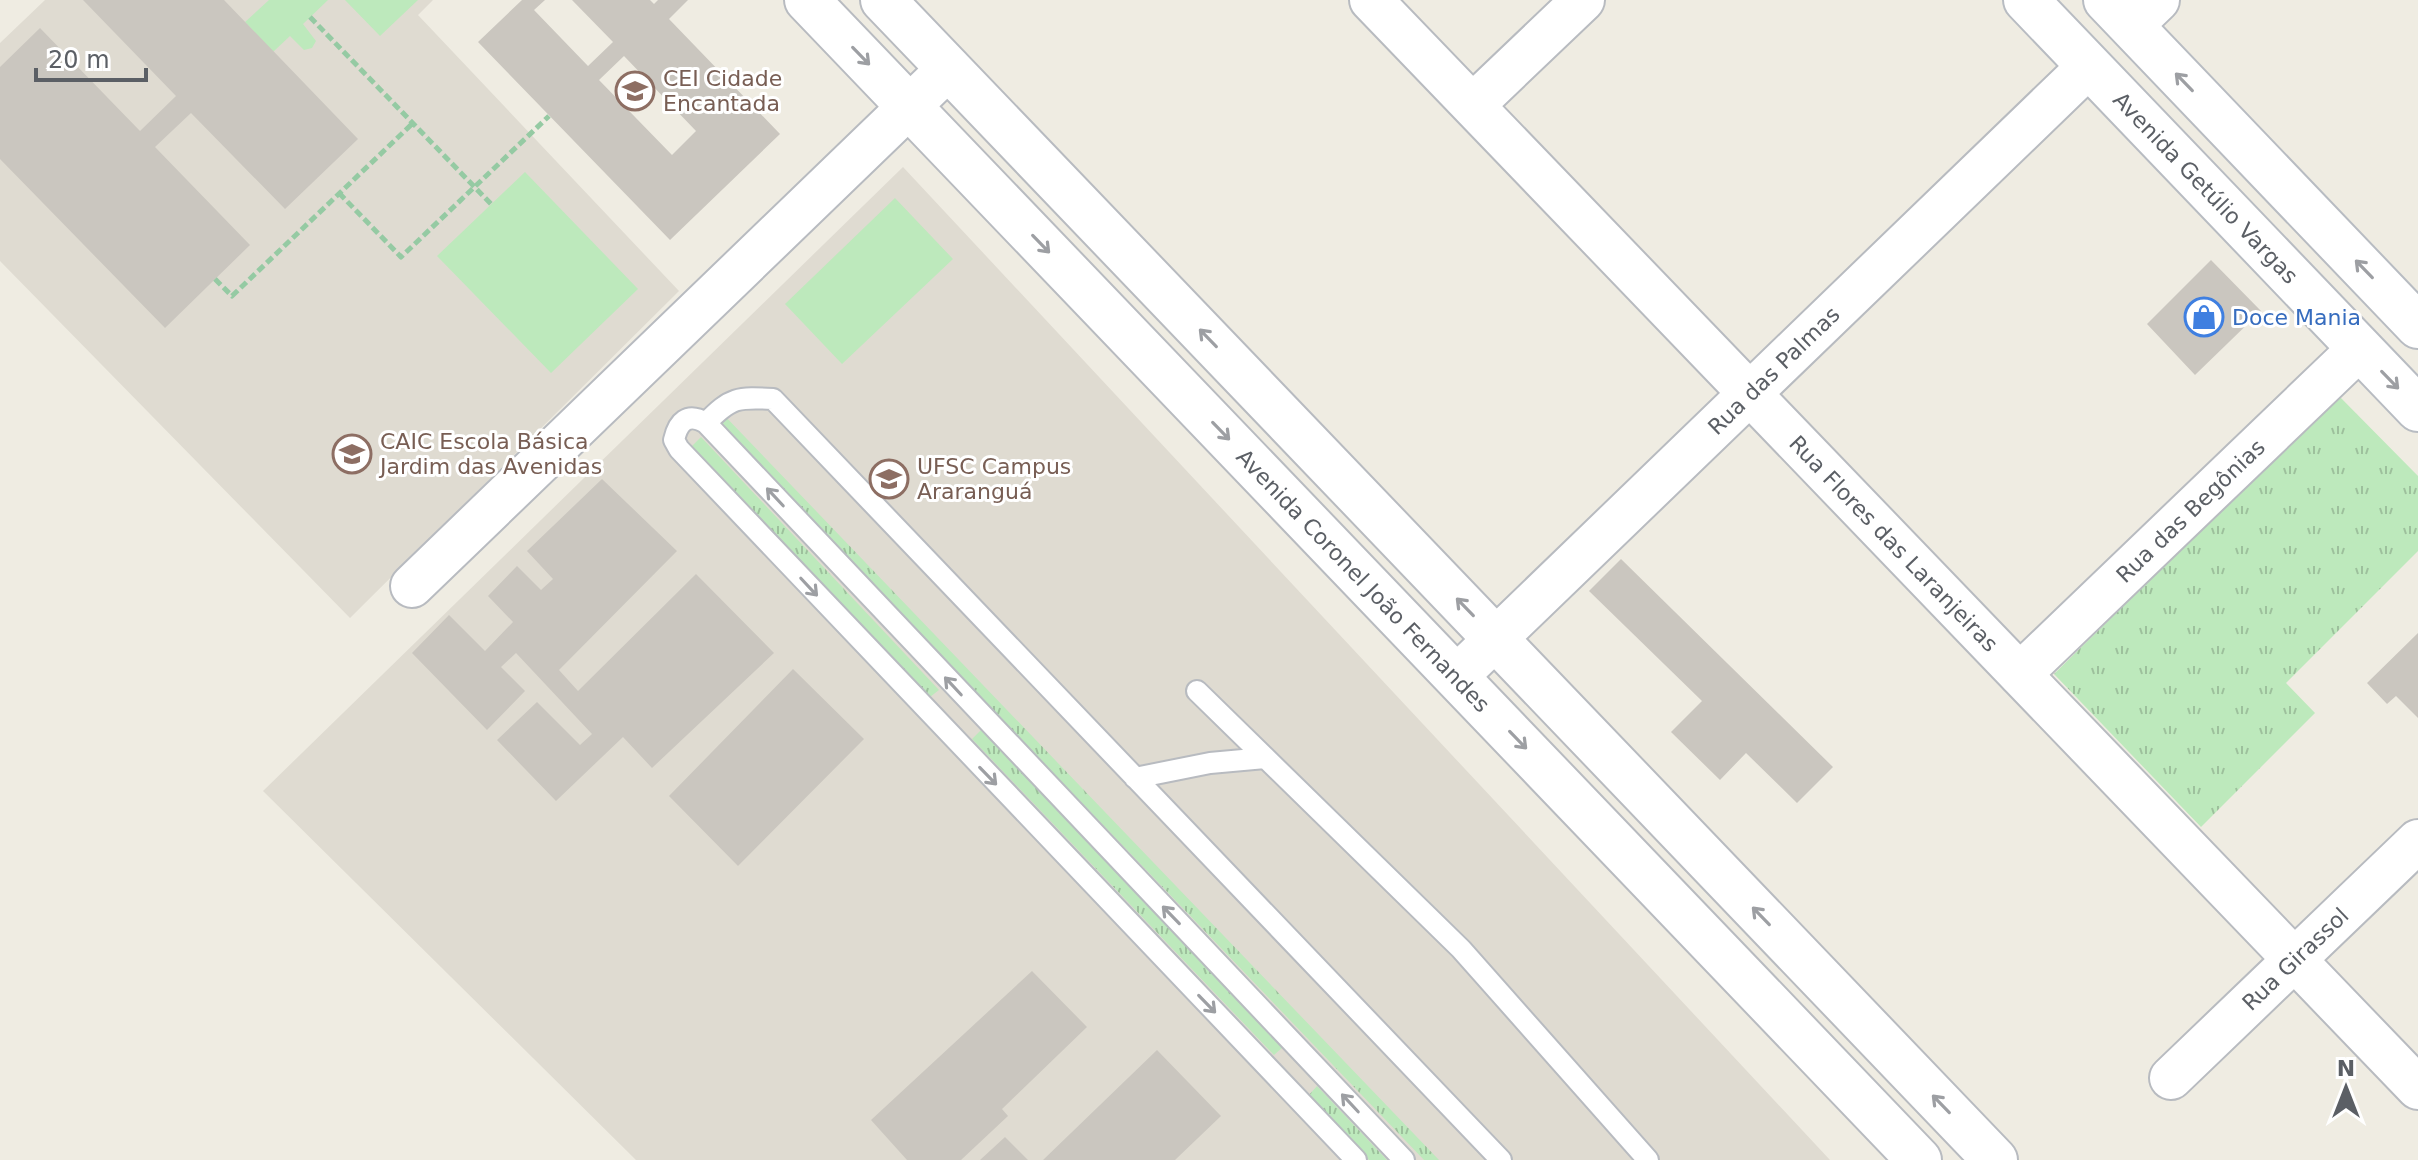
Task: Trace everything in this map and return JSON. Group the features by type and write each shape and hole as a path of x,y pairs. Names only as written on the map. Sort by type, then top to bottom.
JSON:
{"street":[{"name":"Avenida Coronel João Fernandes","path":"807,0 1919,1160"},
{"path":"883,0 1995,1160"},
{"name":"Rua Flores das Laranjeiras","path":"1371,0 2418,1088"},
{"path":"1473,105 1583,0"},
{"name":"Avenida Getúlio Vargas","path":"2026,0 2418,409"},
{"path":"2131,9 2412,308"},
{"name":"Rua das Palmas","path":"1457,676 2089,66"},
{"path":"412,586 949,68"},
{"name":"Rua das Begônias","path":"2020,674 2360,348"},
{"name":"Rua Girassol","path":"2171,1078 2418,841"}],"lane":[{"path":"706,423 723,404 744,397 773,399 1501,1160"},
{"path":"1356,1160 679,449 674,440 677,426 685,420 697,418 706,423 1404,1160"},
{"path":"1197,691 1461,949 1648,1160"},
{"path":"958,744 985,720"},
{"path":"1135,778 1210,763 1265,758"},
{"path":"1276,1077 1302,1052"}],"path":[{"path":"310,17 491,204"},
{"path":"339,193 401,257 549,116"},
{"path":"215,279 232,296 413,123"}],"shaded area":[{"name":"CAIC Escola Básica Jardim das Avenidas","path":"45,0 433,0 418,15 679,291 350,618 0,261 0,43"},
{"name":"UFSC Campus Araranguá","path":"903,167 1830,1160 636,1160 263,791"}],"green space":[{"path":"269,0 328,0 303,24 316,41 312,48 304,50 290,36 273,52 245,22"},
{"path":"345,0 418,0 380,36"},
{"path":"525,172 638,289 551,373 437,256"},
{"path":"895,198 953,259 842,364 785,304"},
{"path":"2338,395 2418,476 2418,551 2286,683 2315,713 2201,827 2054,674"},
{"path":"722,413 1439,1160 1424,1160 715,420"},
{"path":"701,437 939,690 930,697 692,446"},
{"path":"981,730 1283,1047 1274,1055 972,739"},
{"path":"1317,1086 1387,1160 1369,1160 1308,1096"}],"building":[{"path":"83,0 224,0 358,139 285,209 191,113 155,147 250,245 165,328 0,159 0,67 40,28 140,131 176,96"},
{"path":"522,0 545,0 534,10 588,66 613,42 572,0 650,0 654,4 658,0 688,0 669,19 780,134 670,240 478,42","holes":["624,56 696,131 672,155 599,80"]},
{"name":"Doce Mania","path":"2211,260 2261,311 2195,375 2147,324"},
{"path":"602,479 677,551 559,670 578,691 696,574 774,653 652,768 623,737 556,801 497,740 537,702 580,745 592,734 516,653 501,667 525,691 487,730 412,653 449,615 485,651 513,622 488,596 517,566 541,590 553,579 527,551"},
{"path":"1621,559 1833,767 1797,803 1746,753 1720,780 1671,732 1702,701 1589,591"},
{"path":"2418,633 2418,718 2396,696 2387,704 2367,683"},
{"path":"793,669 864,739 738,866 669,796"},
{"path":"1032,971 1087,1027 1002,1109 1008,1116 961,1160 907,1160 871,1120"},
{"path":"1157,1050 1221,1116 1175,1160 1043,1160"},
{"path":"1005,1137 1028,1160 980,1160"}],"place":[{"name":"CEI Cidade Encantada","path":"635,91"},
{"name":"Doce Mania","path":"2204,317"},
{"name":"CAIC Escola Básica Jardim das Avenidas","path":"352,454"},
{"name":"UFSC Campus Araranguá","path":"889,479"}]}
